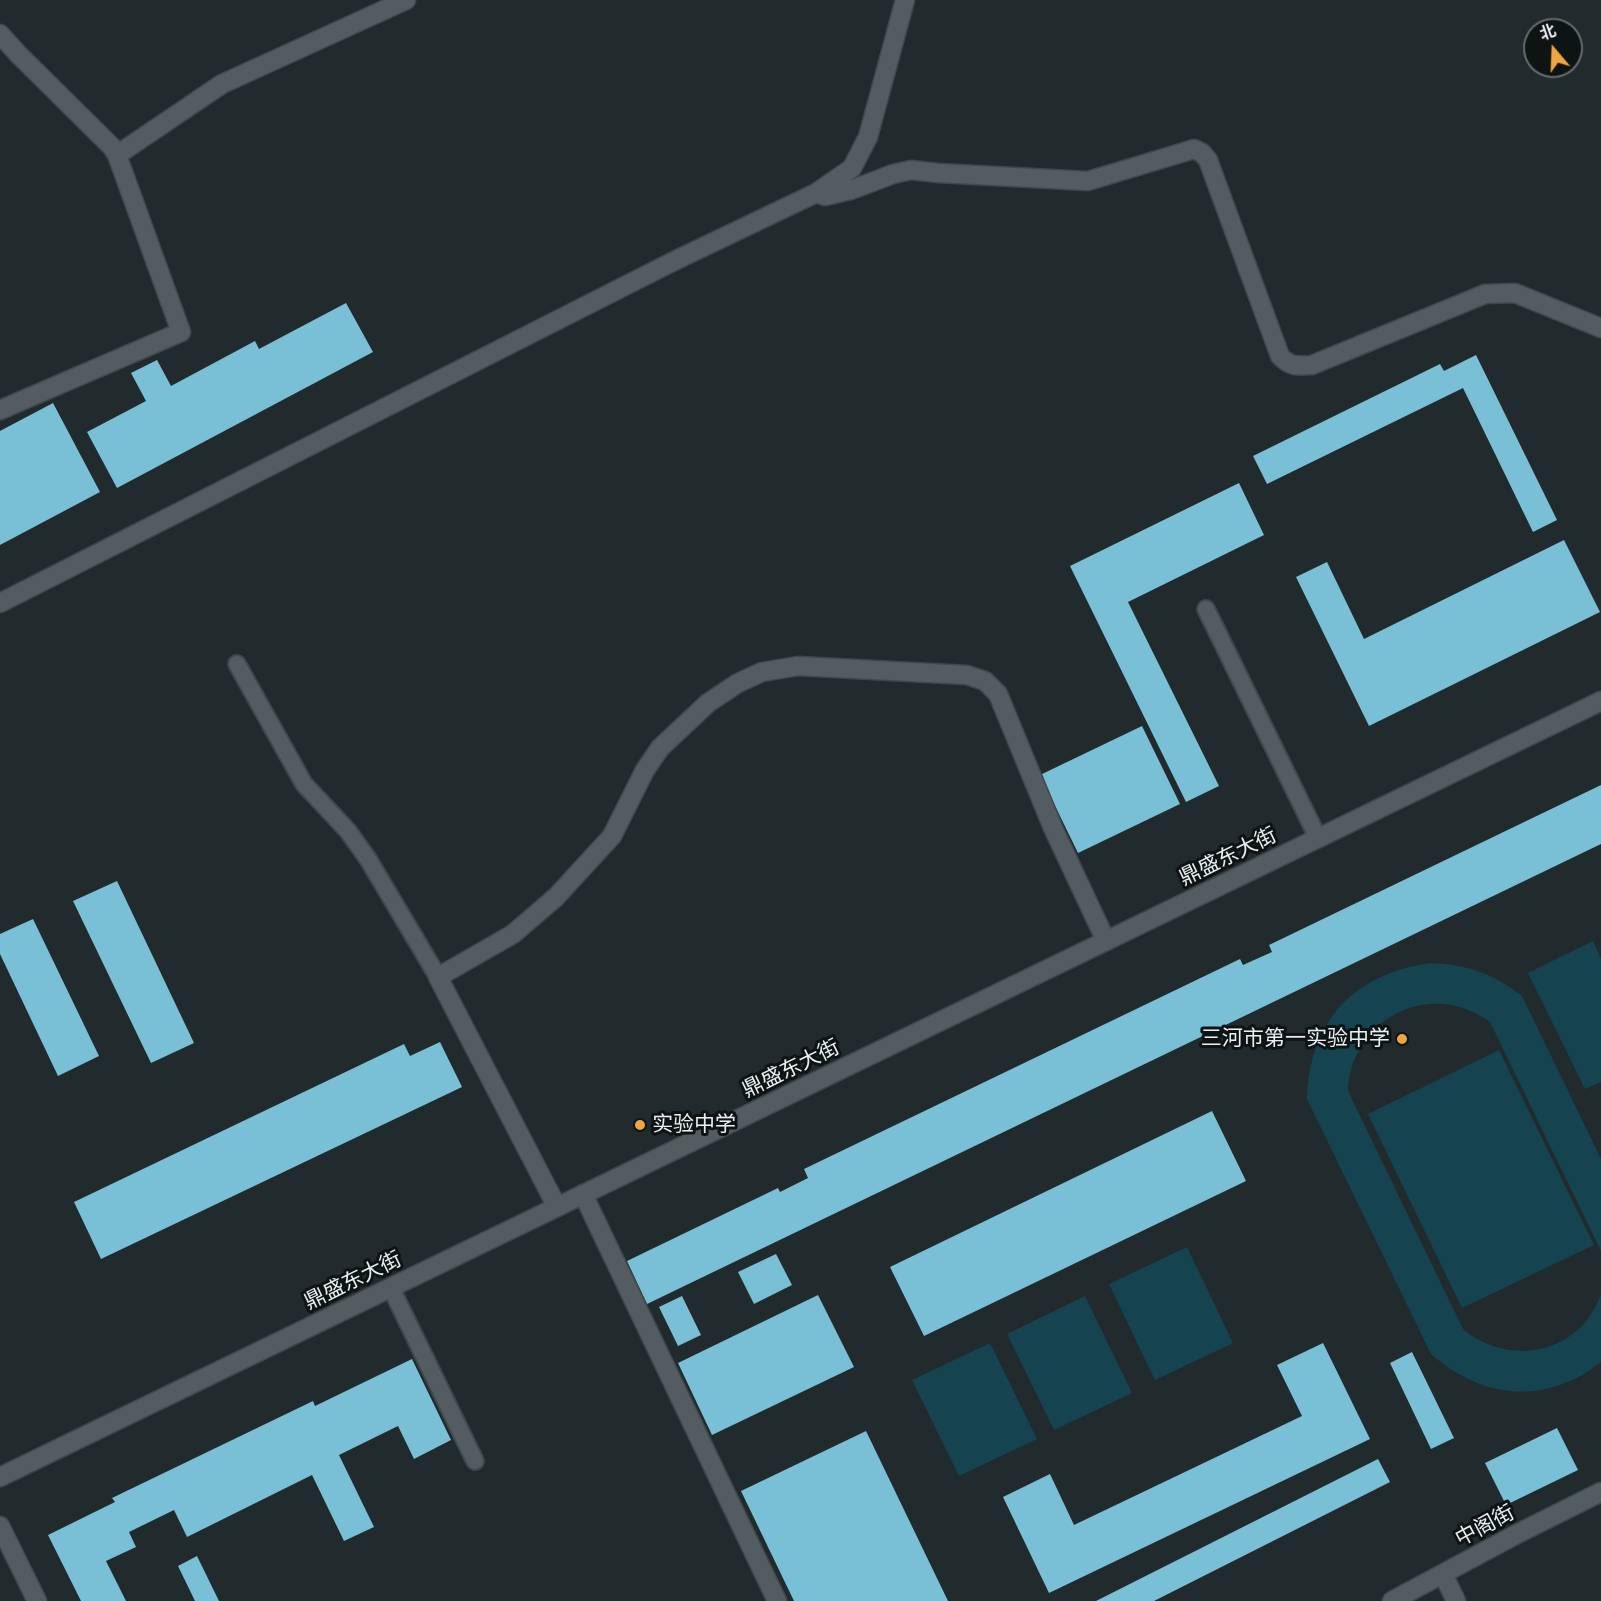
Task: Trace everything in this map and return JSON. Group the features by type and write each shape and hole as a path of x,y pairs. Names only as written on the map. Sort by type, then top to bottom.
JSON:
{"street":[{"path":"0,603 674,261 816,193 852,168 868,137 905,0"},
{"path":"117,155 222,84 396,2"},
{"path":"0,34 112,147 117,155 181,332 0,410"},
{"path":"816,193 825,195 851,190 910,170 1088,182 1194,149 1208,160 1280,356 1286,363 1294,366 1312,365 1485,294 1515,293 1601,328"},
{"path":"557,1207 438,977 513,934 556,897 612,836 645,770 660,748 708,703 738,683 762,672 798,666 967,675 985,681 998,694 1053,828 1106,941"},
{"name":"鼎盛东大街","path":"0,1477 1601,701"},
{"path":"583,1194 777,1601"},
{"name":"中阁街","path":"1392,1601 1601,1492"},
{"path":"0,1526 37,1601"},
{"path":"1443,1574 1456,1601"}],"lane":[{"path":"1206,609 1318,838"},
{"path":"237,664 304,784 348,831 368,859 438,977"},
{"path":"391,1288 475,1461"}],"shaded area":[{"path":"1593,941 1601,959 1601,1082 1585,1089 1528,973"},
{"path":"1431,963 1469,968 1500,981 1522,996 1601,1159 1601,1251 1490,1022 1467,1009 1443,1004 1420,1005 1398,1013 1379,1025 1363,1043 1353,1065 1348,1091 1463,1329 1482,1341 1501,1348 1522,1351 1542,1349 1560,1342 1577,1330 1591,1314 1601,1294 1601,1362 1580,1376 1558,1386 1536,1391 1493,1388 1471,1380 1431,1354 1307,1099 1310,1071 1317,1046 1327,1024 1341,1005 1358,990 1379,978 1403,969"},
{"path":"1499,1050 1594,1245 1462,1308 1368,1114"},
{"path":"1187,1247 1233,1343 1155,1380 1109,1284"},
{"path":"1085,1296 1132,1393 1054,1430 1007,1334"},
{"path":"990,1343 1037,1439 959,1476 912,1380"}],"building":[{"path":"346,303 373,352 117,488 87,432 146,401 131,373 157,360 171,386 255,341 259,349"},
{"path":"1476,355 1557,520 1533,532 1463,388 1267,484 1253,456 1440,364 1444,371"},
{"path":"53,403 100,492 0,545 0,431"},
{"path":"1239,483 1264,535 1128,602 1219,786 1186,802 1070,566"},
{"path":"1564,540 1600,612 1369,726 1296,577 1327,562 1364,639"},
{"path":"1142,726 1180,804 1078,853 1040,775"},
{"path":"1601,785 1601,844 647,1304 627,1261 778,1188 780,1192 808,1178 804,1169 1240,959 1243,965 1272,952 1269,945"},
{"path":"117,881 194,1043 151,1063 73,901"},
{"path":"33,919 99,1056 58,1076 0,954 0,934"},
{"path":"440,1042 462,1087 101,1259 74,1202 404,1044 410,1056"},
{"path":"1212,1111 1246,1181 924,1336 890,1267"},
{"path":"776,1254 792,1285 754,1304 738,1272"},
{"path":"818,1295 854,1367 712,1435 678,1363"},
{"path":"682,1296 701,1335 678,1346 659,1307"},
{"path":"1323,1343 1370,1439 1049,1593 1003,1497 1050,1474 1074,1525 1302,1416 1277,1365"},
{"path":"1412,1352 1454,1438 1431,1449 1390,1363"},
{"path":"412,1359 451,1440 414,1459 398,1426 339,1455 374,1527 344,1541 312,1475 187,1537 174,1510 129,1532 136,1547 106,1561 126,1601 81,1601 48,1535 115,1502 112,1498 313,1401 315,1406"},
{"path":"1557,1428 1578,1470 1506,1505 1485,1463"},
{"path":"866,1431 948,1601 794,1601 741,1491"},
{"path":"1378,1459 1390,1482 1154,1601 1096,1601"},
{"path":"197,1556 219,1601 195,1601 178,1566"}],"place":[{"name":"三河市第一实验中学","path":"1402,1039"},
{"name":"实验中学","path":"640,1125"}]}
